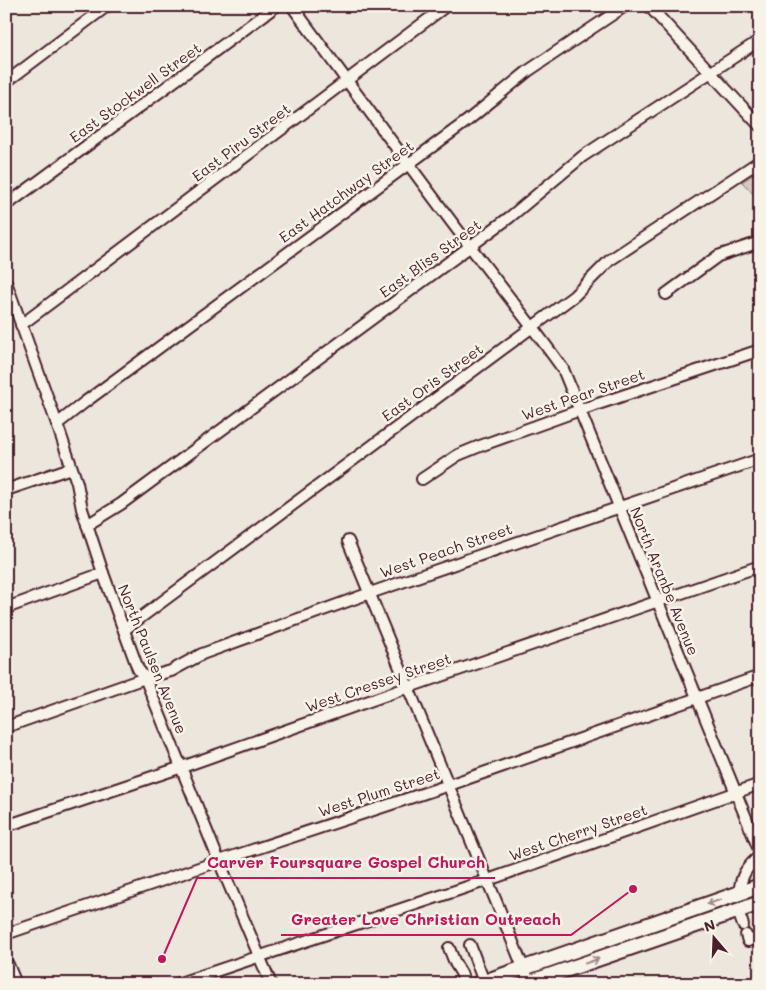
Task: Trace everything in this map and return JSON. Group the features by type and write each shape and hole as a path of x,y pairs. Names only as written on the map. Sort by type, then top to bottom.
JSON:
{"main road":[{"path":"481,983 760,886"},
{"path":"528,983 738,911 759,907"},
{"path":"6,965 14,984"}],"street":[{"path":"6,82 107,6"},
{"name":"East Stockwell Street","path":"9,202 276,6"},
{"name":"North Aranbe Avenue","path":"292,6 470,247 533,327 563,369 760,852"},
{"name":"East Piru Street","path":"21,325 446,6"},
{"name":"East Hatchway Street","path":"57,424 467,121 528,70 626,6"},
{"path":"649,6 760,126"},
{"name":"East Bliss Street","path":"87,525 120,504 470,247 510,217 583,156 760,40"},
{"name":"East Oris Street","path":"124,630 574,296 610,260 760,161"},
{"path":"666,294 718,256 760,242"},
{"name":"North Paulsen Avenue","path":"6,282 57,424 77,484 87,525 138,670 145,678 271,984"},
{"name":"West Pear Street","path":"422,479 458,454 580,410 760,350"},
{"name":"West Peach Street","path":"6,727 145,678 171,672 202,654 370,592 760,459"},
{"path":"6,490 71,468"},
{"path":"348,541 524,968 528,983"},
{"name":"West Cressey Street","path":"6,826 182,768 409,687 760,566"},
{"path":"6,608 103,573"},
{"name":"West Plum Street","path":"6,934 449,785 760,676"},
{"name":"West Cherry Street","path":"177,984 488,880 760,784"},
{"path":"739,893 741,880 747,867 760,856"},
{"path":"738,911 748,941 760,937"},
{"path":"470,945 481,983"},
{"path":"449,948 465,984"}],"shaded area":[{"path":"760,170 760,201 742,182"}],"place":[{"name":"Greater Love Christian Outreach","path":"633,889"},
{"name":"Carver Foursquare Gospel Church","path":"162,959"}]}
